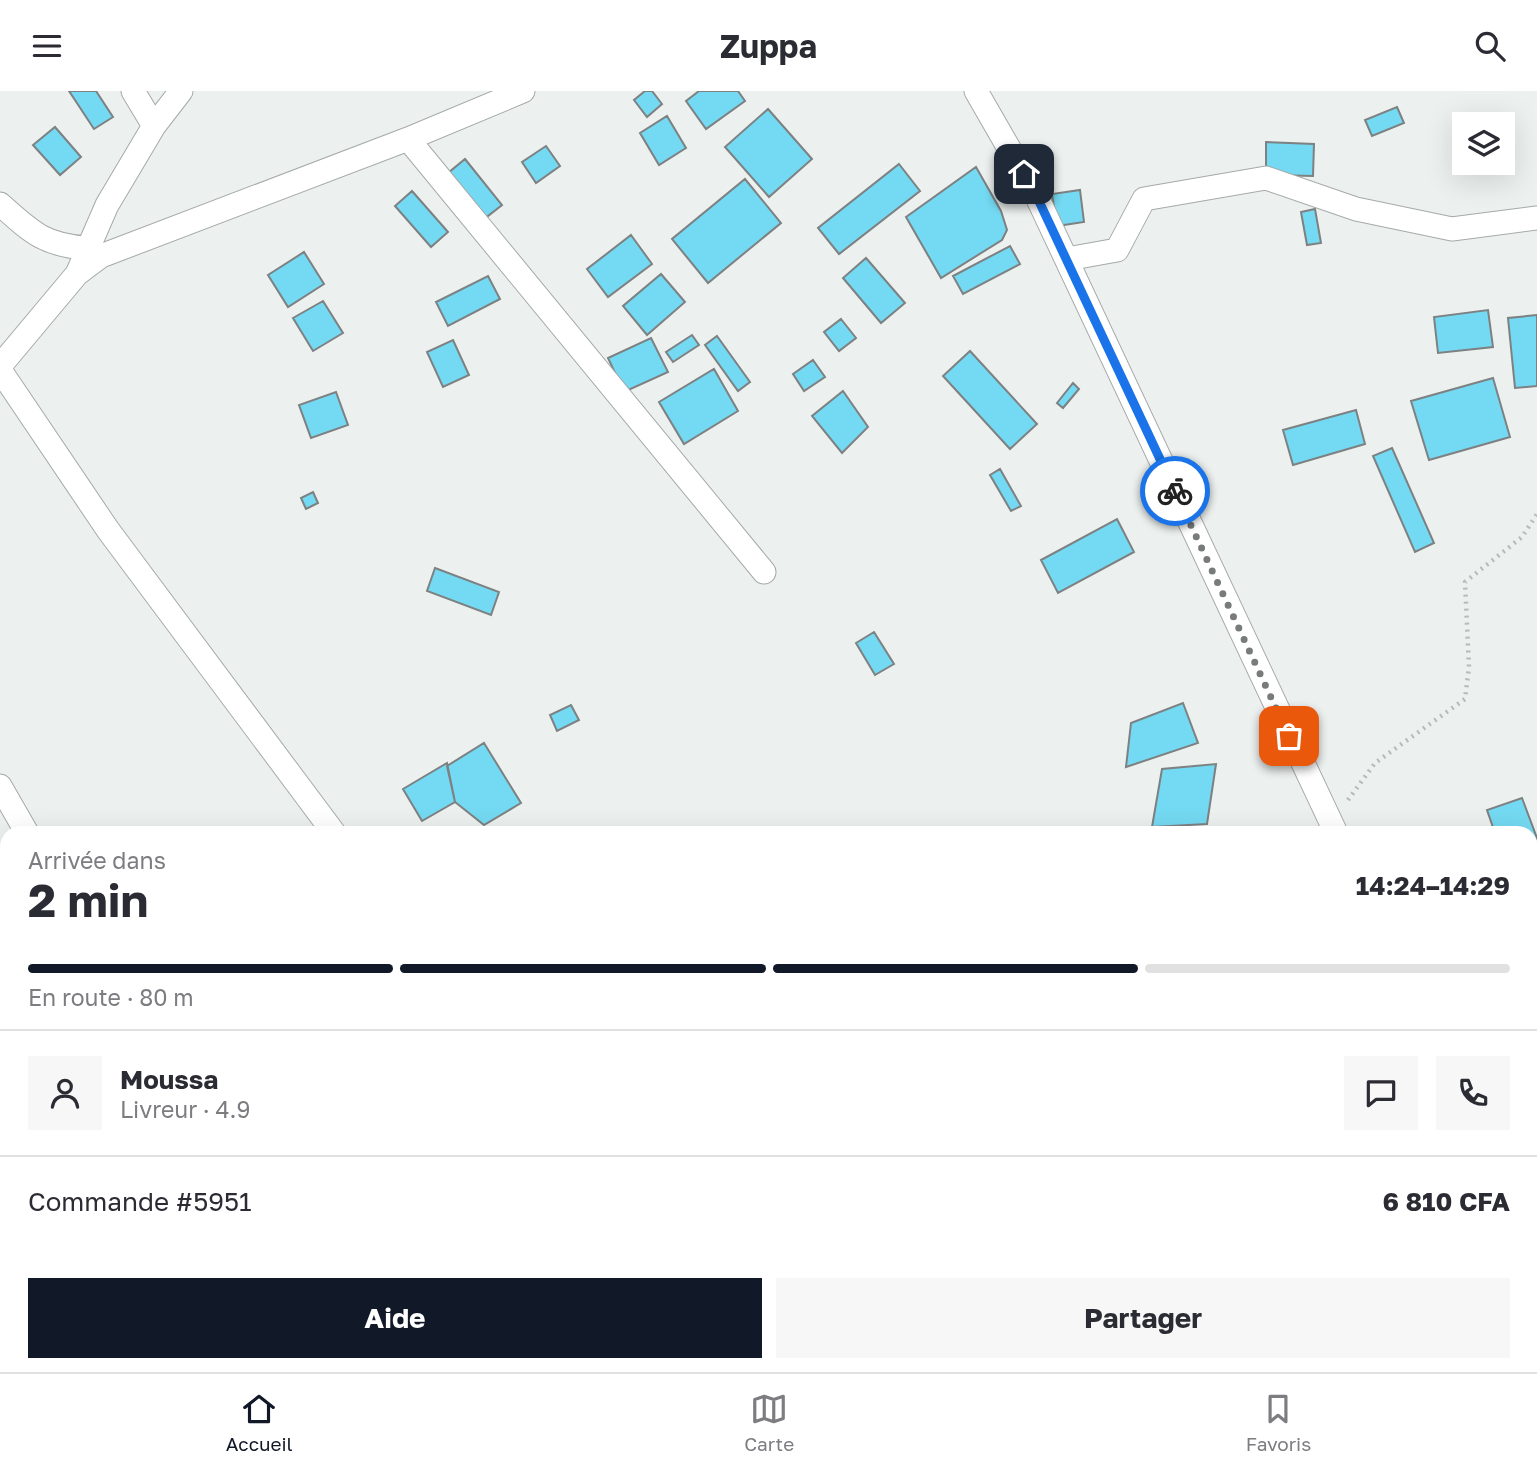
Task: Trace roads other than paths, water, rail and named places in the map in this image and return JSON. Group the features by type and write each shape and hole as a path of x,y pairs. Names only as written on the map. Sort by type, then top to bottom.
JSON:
{"street":[{"path":"133,91 154,126"},
{"path":"77,274 107,205 154,126 181,91"},
{"path":"329,826 108,530 0,368 77,274 101,256 408,139 523,91"},
{"path":"976,91 1037,197 1332,826"},
{"path":"408,139 764,572"},
{"path":"1066,259 1117,250 1144,199 1266,178 1356,209 1452,229 1537,218"},
{"path":"0,204 31,232 62,247 88,248"},
{"path":"0,786 23,826"}]}
